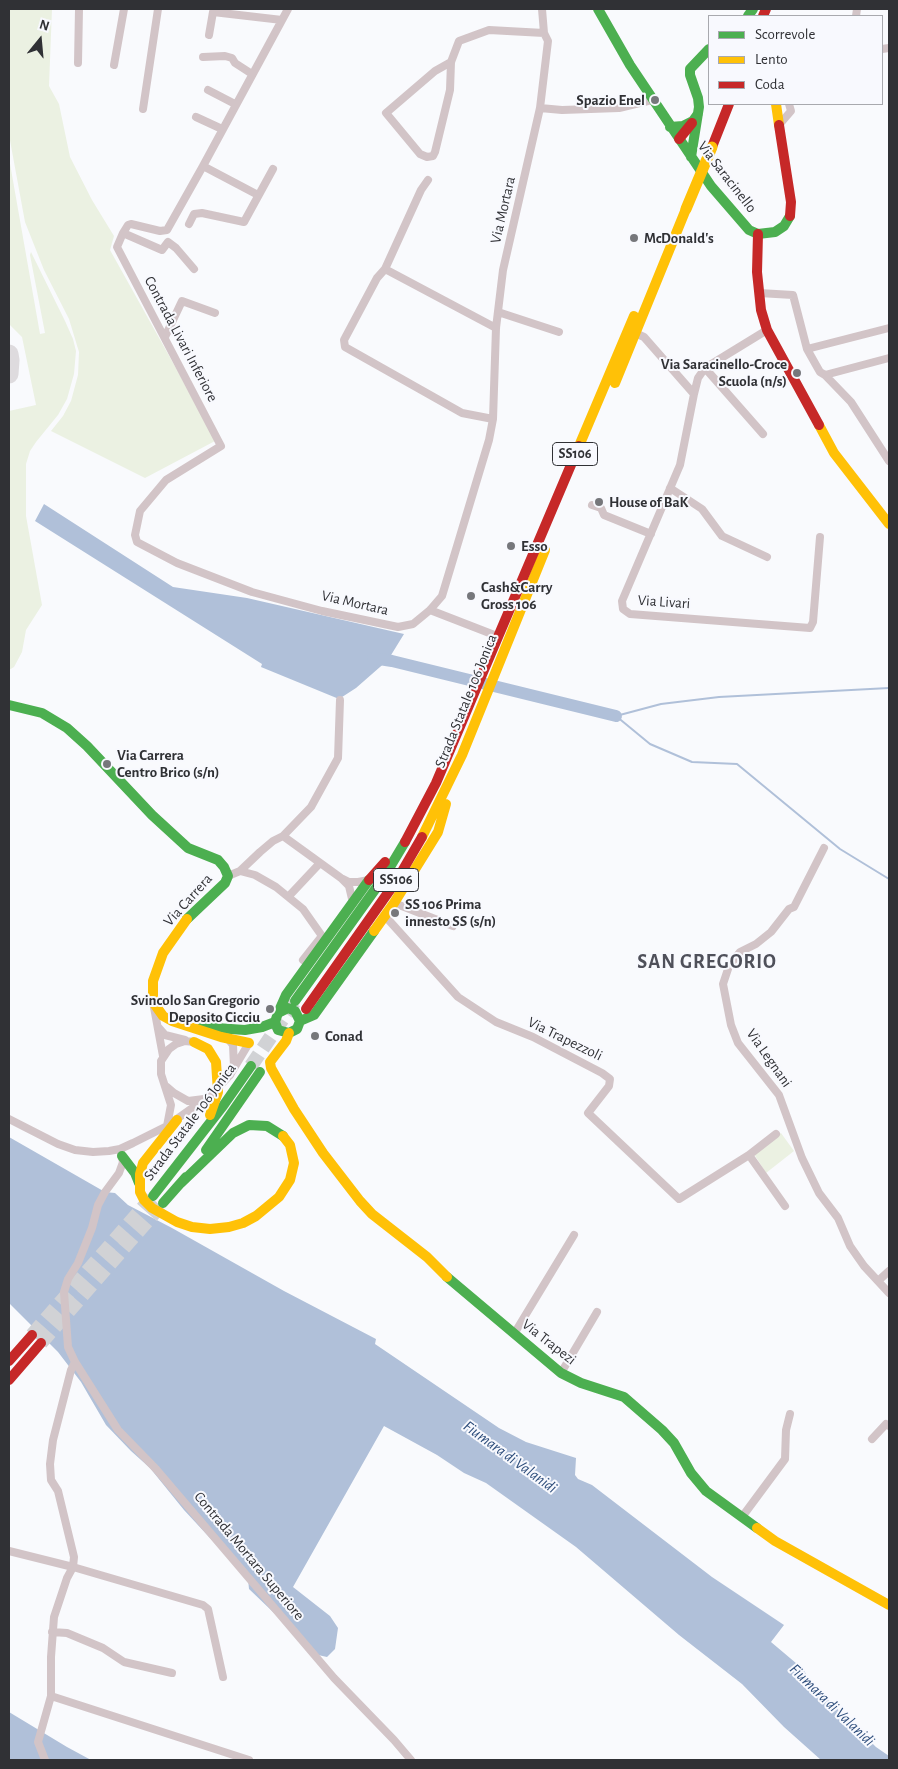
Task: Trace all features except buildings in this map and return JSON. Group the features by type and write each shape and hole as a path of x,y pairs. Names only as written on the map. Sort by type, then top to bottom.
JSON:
{"main road":[{"name":"Via Saracinello","path":"598,9 652,100 711,186 749,230 758,234 757,272 760,310 767,330 834,453 889,524"},
{"path":"691,157 698,98 690,75 690,69 708,50"},
{"path":"694,64 703,57 708,56"},
{"path":"758,234 775,232 784,226 791,214 791,202 776,105"},
{"path":"611,381 635,333 725,106"},
{"path":"670,127 683,126 696,121"},
{"path":"679,139 696,121"},
{"path":"611,381 634,316 684,207"},
{"name":"Strada Statale 106 Jonica","path":"498,650 497,636 611,381"},
{"name":"Strada Statale 106 Jonica","path":"295,1001 384,877 413,829 436,783 462,738 611,381"},
{"name":"Via Carrera","path":"9,705 51,717 87,746 152,815 188,848 218,860 228,876 225,883 188,918 163,953 153,981 153,1002"},
{"name":"Strada Statale 106 Jonica","path":"306,1009 397,880 424,834 462,755 462,738"},
{"path":"300,1021 314,1015 394,903 438,832 462,755"},
{"path":"249,1043 262,1027 276,1018 284,1009 292,1009 298,1014 300,1021 297,1029 289,1034 278,1030 276,1018 286,995 369,880 413,829"},
{"path":"153,1002 163,1016 186,1026 228,1039 249,1043"},
{"path":"186,1026 245,1030 262,1027"},
{"path":"245,1030 250,1035 249,1043"},
{"name":"Via Trapezi","path":"289,1034 270,1062 271,1068 294,1109 328,1160 372,1214 427,1257 455,1285 561,1373 581,1383 624,1397 674,1443 690,1474 706,1491 775,1540 889,1605"},
{"path":"168,1178 212,1112 218,1092 215,1058 208,1049 194,1042"},
{"name":"Strada Statale 106 Jonica","path":"153,1196 223,1106 251,1066"},
{"name":"Strada Statale 106 Jonica","path":"163,1203 181,1183 260,1072"},
{"path":"172,1123 143,1163 140,1174 140,1192 144,1200 152,1208 177,1222 192,1227 210,1229 229,1227 243,1223 256,1216 279,1197 292,1174 294,1163 292,1151 283,1136 273,1129 255,1125 244,1127 233,1133 181,1183"},
{"path":"121,1152 135,1173 139,1184"},
{"path":"9,1361 32,1335"},
{"path":"9,1380 41,1343"}],"street":[{"path":"78,63 79,9"},
{"path":"114,65 124,9"},
{"path":"143,109 158,9"},
{"path":"194,269 176,248 168,242 162,250 123,233 128,225 131,224 160,231 168,230 288,9"},
{"name":"Via Mortara","path":"137,542 177,563 252,592 322,611 398,627 413,624 430,610 442,596 483,462 493,419 496,328 503,270 540,108 548,41 544,33 542,9"},
{"path":"210,35 212,12 282,20"},
{"path":"451,62 435,71 387,110 386,113 420,154 427,157 433,156 435,152 450,90 451,62 460,41 489,30 544,33"},
{"path":"203,57 225,56 232,58 235,63 252,74"},
{"path":"208,90 235,104"},
{"path":"540,108 562,110 619,108 652,100"},
{"path":"779,125 791,111 789,105"},
{"path":"196,116 222,129"},
{"path":"203,166 258,195"},
{"path":"189,224 194,214 202,212 244,222 272,169"},
{"path":"428,180 421,190 385,269 377,278 344,340 345,347 462,413 493,419"},
{"name":"Contrada Livari Inferiore","path":"123,233 116,247 221,446 166,480 140,511 135,535 137,542"},
{"path":"385,269 496,328"},
{"path":"759,293 794,295 807,349 820,372 825,374 851,402 889,461"},
{"path":"165,337 182,302 215,313"},
{"path":"498,312 559,332"},
{"path":"807,349 889,328"},
{"path":"763,434 705,368 767,330"},
{"path":"635,333 644,337 694,394"},
{"path":"825,374 889,358"},
{"name":"Via Livari","path":"705,368 698,378 680,465 622,602 623,609 630,614 810,628 813,622 820,537"},
{"path":"670,488 702,509 722,536 767,557"},
{"path":"592,505 601,508 604,515 651,534"},
{"path":"430,610 497,636"},
{"path":"228,876 240,871 273,841 283,836 311,807 338,758 340,700"},
{"path":"283,836 341,878 349,882 369,880"},
{"name":"Via Legnani","path":"824,848 794,906 789,909 771,932 756,944 740,952 729,966 723,984 731,1025 738,1043 779,1095 802,1158 820,1193 838,1218 850,1246 864,1266 889,1294"},
{"path":"289,896 320,863"},
{"path":"240,871 256,874 289,896 304,909 322,936 303,960"},
{"path":"341,878 348,886 353,903"},
{"path":"394,903 453,926"},
{"name":"Via Trapezzoli","path":"385,916 458,998 496,1022 533,1037 610,1079 609,1086 588,1113 679,1199 749,1154"},
{"path":"153,1002 163,1056 160,1070 171,1105 172,1123"},
{"path":"155,1018 158,1028 163,1034 194,1042"},
{"path":"228,1039 233,1045 232,1072"},
{"path":"163,1056 176,1044 185,1041 194,1042"},
{"path":"9,1120 58,1144 76,1150 121,1152 172,1123 210,1096 232,1072 249,1043"},
{"path":"164,1084 174,1094 188,1101 210,1096"},
{"path":"776,1134 749,1154 785,1206"},
{"name":"Contrada Mortara Superiore","path":"121,1152 123,1162 119,1173 98,1205 92,1228 78,1263 68,1279 64,1292 68,1347 73,1366 118,1430 156,1468 346,1690 411,1760"},
{"path":"514,1334 574,1235"},
{"path":"878,1281 889,1271"},
{"path":"561,1373 597,1312"},
{"path":"44,1760 38,1742 51,1696 54,1617 67,1578 73,1567 74,1557 58,1491 51,1480 50,1464 53,1440 73,1366"},
{"path":"742,1517 786,1460 786,1430 790,1414"},
{"path":"872,1438 886,1424 889,1426"},
{"path":"9,1551 73,1567 203,1605 208,1609 223,1677"},
{"path":"52,1632 67,1633 94,1644 124,1662 172,1673"},
{"path":"51,1696 249,1760"}],"green space":[{"path":"9,9 52,9 49,86 59,104 70,157 92,200 114,236 110,250 215,441 145,478 51,431 63,416 71,401 78,375 79,352 69,319 44,270 25,222 9,135"},
{"path":"9,158 40,334 45,333 31,252 65,321 76,351 74,374 67,399 58,415 30,451 26,464 26,516 42,605 26,630 22,652 14,667 9,670 9,411 36,405 22,337 9,324"},
{"path":"781,1133 794,1151 766,1173 754,1154"}],"water":[{"path":"44,504 173,587 247,598 404,634 388,660 356,688 339,699 261,667 262,664 35,521"},
{"name":"Fiumara di Valanidi","path":"9,1137 105,1192 115,1193 128,1205 284,1291 376,1339 375,1344 499,1428 526,1442 576,1458 575,1475 578,1479 592,1485 712,1577 784,1625 771,1642 803,1669 812,1684 876,1747 889,1756 889,1760 821,1760 784,1727 742,1684 679,1635 576,1547 486,1483 464,1473 437,1455 384,1426 293,1587 330,1616 338,1628 335,1649 327,1657 318,1655 249,1589 248,1579 184,1510 150,1468 106,1425 81,1382 58,1352 9,1303"},
{"path":"9,1712 67,1747 91,1760 9,1760"}],"waterway":[{"path":"373,658 616,716"},
{"path":"616,716 661,704 719,697 889,688"},
{"path":"616,716 650,744 692,762 737,764 840,849 889,879"}],"taxiway":[{"path":"9,354 9,374"}],"tunnel":[{"path":"251,1066 295,1001"},
{"path":"32,1335 153,1196"},
{"path":"41,1343 163,1203"}],"traffic: fast":[{"path":"598,9 630,65 711,186 749,230 758,234 775,232 784,226 790,216"},
{"path":"749,15 753,9"},
{"path":"691,157 699,107 690,69 708,50"},
{"path":"670,127 683,126 693,121 698,114"},
{"path":"9,705 42,713 67,728 87,746 152,815 188,848 218,860 224,867 228,876 225,883 187,919"},
{"path":"295,1001 384,877 405,842"},
{"path":"278,1013 286,995 369,880"},
{"path":"300,1021 295,1011 288,1008 278,1013 275,1022 278,1030 289,1033 297,1029 300,1021 314,1015 374,931"},
{"path":"202,1027 245,1030 275,1022"},
{"path":"153,1196 223,1106 251,1066"},
{"path":"206,1150 260,1072"},
{"path":"181,1183 233,1133 249,1125 267,1126 283,1136"},
{"path":"122,1156 135,1173 139,1183"},
{"path":"163,1203 186,1177"},
{"path":"447,1277 561,1373 581,1383 624,1397 674,1443 691,1473 706,1491 757,1528"}],"traffic: slow":[{"path":"776,105 779,125"},
{"path":"686,209 712,147"},
{"path":"615,383 686,209"},
{"path":"579,446 634,316"},
{"path":"819,425 834,453 889,524"},
{"path":"422,837 462,755 545,550"},
{"path":"438,832 446,804"},
{"path":"374,931 394,903 438,832"},
{"path":"187,919 163,953 153,981 153,1002 163,1016 172,1021 221,1037 249,1043"},
{"path":"289,1033 286,1041 270,1062 271,1068 294,1109 323,1153 360,1201 372,1214 427,1257 447,1277"},
{"path":"194,1042 208,1049 216,1062 218,1092 210,1115"},
{"path":"177,1120 143,1163 140,1174 140,1192 144,1200 152,1208 177,1222 192,1227 210,1229 243,1223 256,1216 279,1197 290,1180 294,1163 290,1145 283,1136"},
{"path":"757,1528 775,1541 889,1605"}],"traffic: jam":[{"path":"763,15 766,9"},
{"path":"712,147 729,105"},
{"path":"679,139 692,123"},
{"path":"779,125 791,202 790,216"},
{"path":"758,234 757,272 761,310 767,330 819,425"},
{"path":"405,842 436,783 579,446"},
{"path":"306,1009 397,880 422,837"},
{"path":"369,880 385,862"},
{"path":"9,1361 32,1335"},
{"path":"9,1380 41,1343"}],"place":[{"name":"Spazio Enel","path":"655,100"},
{"name":"McDonald's","path":"634,238"},
{"name":"Via Saracinello-Croce Scuola (n/s)","path":"797,373"},
{"name":"House of BaK","path":"599,502"},
{"name":"Esso","path":"511,546"},
{"name":"Cash&Carry Gross 106","path":"471,596"},
{"name":"Via Carrera Centro Brico (s/n)","path":"107,764"},
{"name":"SS 106 Prima innesto SS (s/n)","path":"395,913"},
{"name":"Svincolo San Gregorio Deposito Cicciu","path":"270,1009"},
{"name":"Conad","path":"315,1036"}],"district":[{"name":"SAN GREGORIO","path":"707,962"}]}
